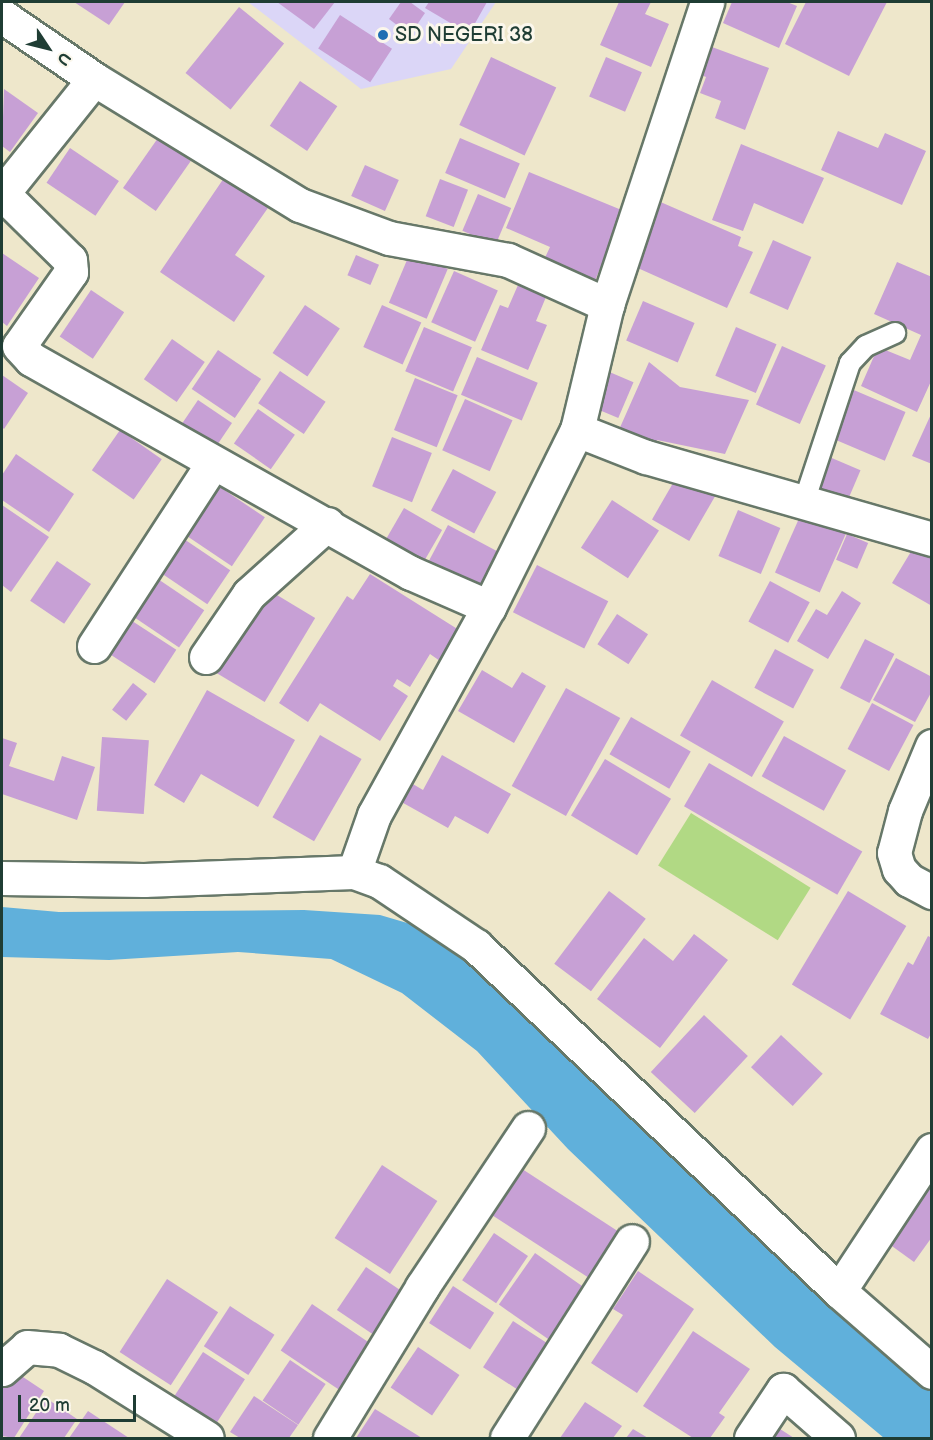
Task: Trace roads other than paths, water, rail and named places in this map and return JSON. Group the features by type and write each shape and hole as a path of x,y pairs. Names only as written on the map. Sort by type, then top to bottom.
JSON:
{"street":[{"path":"354,872 374,815 489,607 577,430 607,305 707,2"},
{"path":"2,16 94,79 238,168 337,222 389,238 508,260 607,305"},
{"path":"94,79 2,194 70,260 71,272 19,346 31,359 212,464 327,524 411,573 489,607"},
{"path":"577,430 646,457 803,505 932,539"},
{"path":"94,646 212,464"},
{"path":"206,657 249,594 327,524"},
{"path":"932,746 904,811 894,853 899,869 909,880 932,892"},
{"path":"2,878 144,880 354,872 401,894 476,946 839,1291 932,1372"},
{"path":"330,1438 422,1287 528,1128"},
{"path":"839,1291 932,1150"},
{"path":"507,1438 632,1241"},
{"path":"2,1369 27,1347 59,1350 87,1363 207,1438"},
{"path":"751,1438 783,1390 838,1438"}],"lane":[{"path":"803,505 850,363 866,346 895,333"}],"water":[{"path":"2,907 59,912 304,910 380,915 431,930 490,973 931,1385 931,1438 884,1438 775,1347 568,1149 477,1051 402,993 331,959 238,952 109,960 2,957"}],"place":[{"name":"SD NEGERI 38","path":"383,35"}]}
